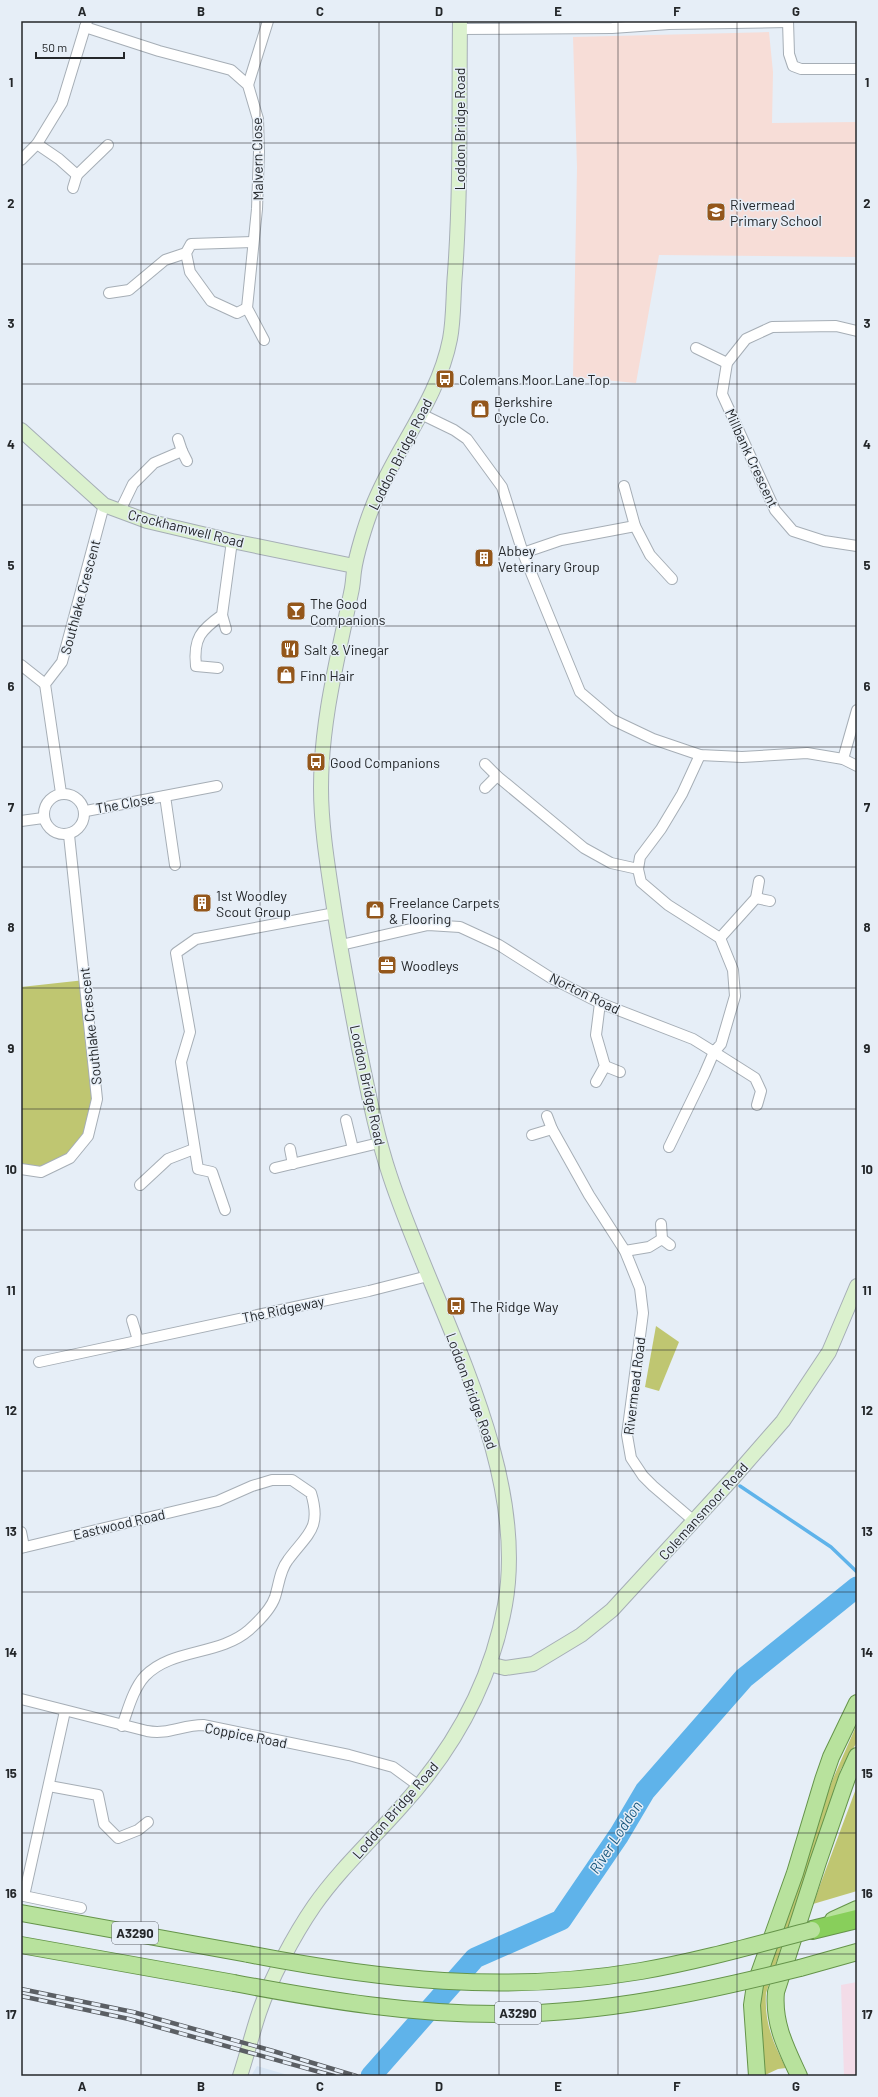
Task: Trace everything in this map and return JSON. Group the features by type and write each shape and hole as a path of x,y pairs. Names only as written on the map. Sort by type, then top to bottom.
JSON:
{"highway":[{"path":"812,1930 857,1919"}],"main road":[{"path":"756,2075 752,2005 755,1985 799,1858 823,1780 856,1701"},
{"path":"799,2076 778,2026 775,2007 776,1992 818,1862 847,1778 857,1756"},
{"name":"A3290","path":"21,1913 322,1968 408,1979 472,1984 534,1982 588,1978 653,1969 812,1930 857,1909"},
{"name":"A3290","path":"21,1945 329,2000 380,2007 456,2013 513,2014 575,2010 646,2002 721,1988 857,1952"}],"street":[{"path":"21,160 36,144 62,103 86,24 159,51 231,70 248,85 268,21"},
{"path":"460,25 612,28 669,23 788,22 789,54 793,66 801,69 857,69"},
{"name":"Loddon Bridge Road","path":"240,2076 261,2008 299,1928 331,1884 419,1786 459,1732 475,1700 489,1664 502,1620 509,1579 508,1528 497,1463 458,1350 392,1182 379,1143 334,913 325,843 322,781 325,727 339,647 353,586 354,566 371,510 395,458 421,414 443,362 450,338 458,229 460,25"},
{"name":"Malvern Close","path":"247,308 252,274 260,152 258,119 248,85"},
{"path":"36,144 59,159 77,175"},
{"path":"73,188 77,175 108,145"},
{"path":"253,242 191,244 186,254 190,272 211,301 237,313 247,308 264,340"},
{"path":"108,293 129,290 165,260 186,254"},
{"name":"Millbank Crescent","path":"857,331 836,326 772,328 746,338 727,363 722,394 775,510 793,531 824,541 857,546"},
{"path":"696,348 727,363"},
{"path":"421,414 454,430 467,439 502,487 523,553 580,692 613,720 653,739 700,755 742,757 808,753 843,759 857,766"},
{"name":"Crockhamwell Road","path":"21,430 104,505 147,521 232,541 354,566"},
{"path":"178,439 187,461"},
{"path":"120,511 133,484 154,463 182,451"},
{"path":"624,486 635,526 650,555 672,580"},
{"name":"Southlake Crescent","path":"45,684 62,662 104,505"},
{"path":"523,553 561,540 635,526"},
{"path":"226,629 222,614 232,541"},
{"path":"218,668 196,666 194,650 199,635 222,614"},
{"path":"21,665 45,684 61,793"},
{"path":"843,759 857,710"},
{"path":"669,1147 714,1052 721,1044 735,996 733,970 720,938 668,905 640,882 638,869 640,857 661,828 682,794 700,755"},
{"path":"486,764 497,776 584,848 611,863 638,869"},
{"path":"485,788 497,776"},
{"name":"The Close","path":"86,811 217,786"},
{"path":"61,793 77,797 86,811 81,827 69,835 52,832 43,818 46,803 61,793"},
{"name":"The Close","path":"165,796 175,865"},
{"path":"21,821 43,818"},
{"name":"Southlake Crescent","path":"21,1169 41,1172 70,1158 88,1136 97,1100 69,835"},
{"path":"720,938 756,898 759,880"},
{"path":"756,898 770,901"},
{"path":"225,1210 212,1172 198,1169 194,1149 181,1062 190,1032 176,953 196,939 334,913"},
{"name":"Norton Road","path":"341,945 428,925 460,927 499,945 551,978 600,1003 693,1039 755,1078 761,1091 757,1105"},
{"path":"596,1082 605,1066 596,1035 600,1003"},
{"path":"605,1066 620,1072"},
{"name":"Rivermead Road","path":"547,1116 552,1129 589,1195 625,1251 640,1288 643,1314 627,1434 629,1452 636,1467 643,1476 694,1521"},
{"path":"346,1120 353,1149"},
{"path":"532,1136 552,1129"},
{"path":"275,1168 379,1143"},
{"path":"140,1185 168,1159 194,1149"},
{"path":"290,1149 293,1164"},
{"path":"625,1251 666,1242 661,1224"},
{"name":"The Ridgeway","path":"38,1362 370,1291 428,1276"},
{"name":"Colemansmoor Road","path":"489,1664 505,1668 533,1664 581,1635 612,1610 783,1421 829,1352 857,1286"},
{"path":"132,1320 138,1340"},
{"name":"Eastwood Road","path":"23,1547 218,1501 262,1483 279,1479 292,1480 311,1493 314,1510 314,1528 287,1560 274,1598 261,1619 248,1631 230,1642 160,1664 145,1676 131,1701 122,1726"},
{"path":"21,1532 23,1547"},
{"name":"Coppice Road","path":"21,1699 122,1726 160,1733 192,1725 203,1725 349,1755 393,1767 419,1786"},
{"path":"65,1711 49,1786 22,1896 81,1908"},
{"path":"49,1786 98,1795 104,1824 118,1838 138,1830 148,1822"}],"shaded area":[{"name":"Rivermead Primary School","path":"769,32 773,72 772,123 857,122 857,257 659,255 636,383 573,377 577,168 573,37"},
{"path":"857,1982 857,2076 844,2076 841,1985"},
{"path":"257,2066 291,2076 251,2076"}],"green space":[{"path":"85,980 97,1099 88,1136 70,1158 41,1172 21,1169 21,987"},
{"path":"656,1326 679,1342 659,1391 645,1387"},
{"path":"857,1724 857,1742 841,1769 766,1993 766,2013 770,2032 786,2068 778,2069 763,2076 756,2005 791,1896 832,1781"},
{"path":"857,1786 857,1891 813,1904"}],"waterway":[{"path":"740,1486 831,1547 857,1572"},
{"name":"River Loddon","path":"371,2076 475,1958 561,1920 619,1835 645,1791 744,1678 857,1587"}],"railway":[{"path":"21,1989 133,2012 356,2076"},
{"path":"21,1996 129,2019 334,2076"}],"place":[{"name":"Rivermead Primary School","path":"716,212"},
{"name":"Colemans Moor Lane Top","path":"445,379"},
{"name":"Berkshire Cycle Co.","path":"480,409"},
{"name":"Abbey Veterinary Group","path":"484,558"},
{"name":"The Good Companions","path":"296,611"},
{"name":"Salt & Vinegar","path":"290,649"},
{"name":"Finn Hair","path":"286,675"},
{"name":"Good Companions","path":"316,762"},
{"name":"1st Woodley Scout Group","path":"202,903"},
{"name":"Freelance Carpets & Flooring","path":"375,910"},
{"name":"Woodleys","path":"387,965"},
{"name":"The Ridge Way","path":"456,1306"}]}
